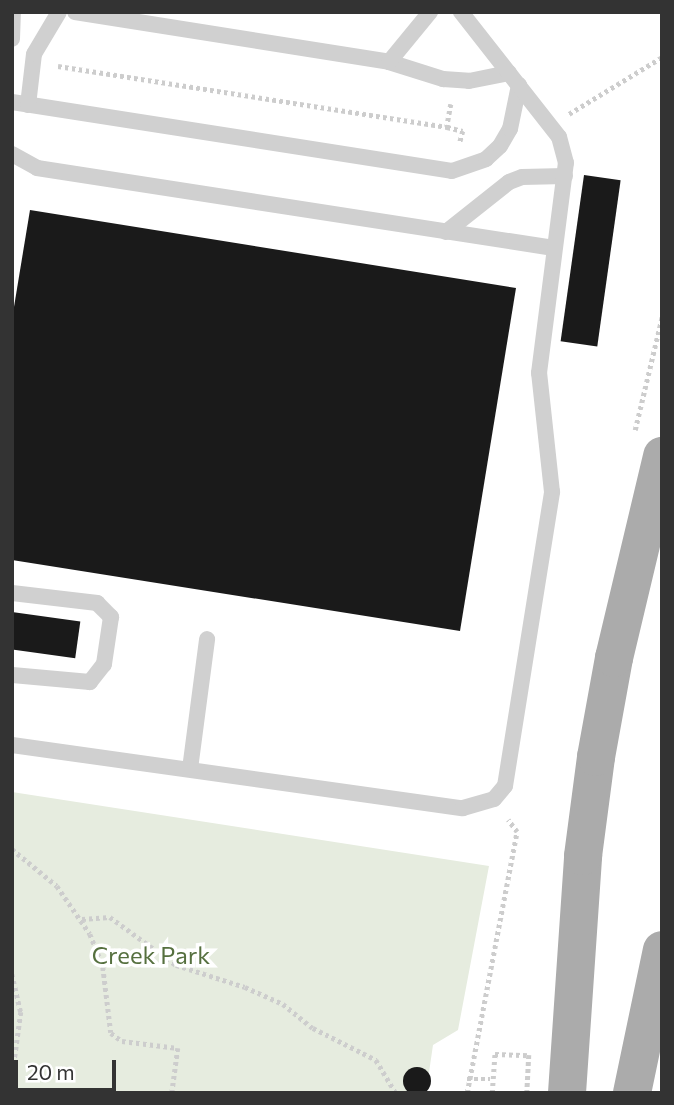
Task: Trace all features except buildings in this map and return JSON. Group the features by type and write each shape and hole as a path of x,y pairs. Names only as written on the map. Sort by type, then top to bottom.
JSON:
{"main road":[{"path":"567,1093 583,856 596,757 614,658 662,456"},
{"path":"632,1093 662,950"}],"lane":[{"path":"59,12 34,54 20,103 452,172 486,159 500,146 510,129 514,79"},
{"path":"75,12 389,62 456,81 514,79"},
{"path":"389,62 430,12"},
{"path":"12,744 463,808 494,799 509,770 550,505 551,455 539,373 565,176 563,150 551,126 461,12"},
{"path":"12,154 37,168 554,248"},
{"path":"446,232 509,182 522,177 565,176"},
{"path":"12,593 97,603 111,617 104,664 90,682 12,675"},
{"path":"190,769 207,639"}],"path":[{"path":"551,126 662,57"},
{"path":"58,66 463,131 452,172"},
{"path":"447,127 456,81"},
{"path":"467,1093 467,1079 517,832 494,799"},
{"path":"12,849 57,886 82,919 103,967 111,1033 122,1041 178,1048 172,1093"},
{"path":"82,919 90,915 110,917 176,965 273,999 313,1028 364,1051 386,1070 396,1093"},
{"path":"12,974 21,1012 12,1079"},
{"path":"492,1093 495,1054 529,1055 527,1093"},
{"path":"467,1079 491,1079"}],"green space":[{"name":"Creek Park","path":"12,792 489,866 458,1030 433,1045 426,1093 12,1093"}]}
